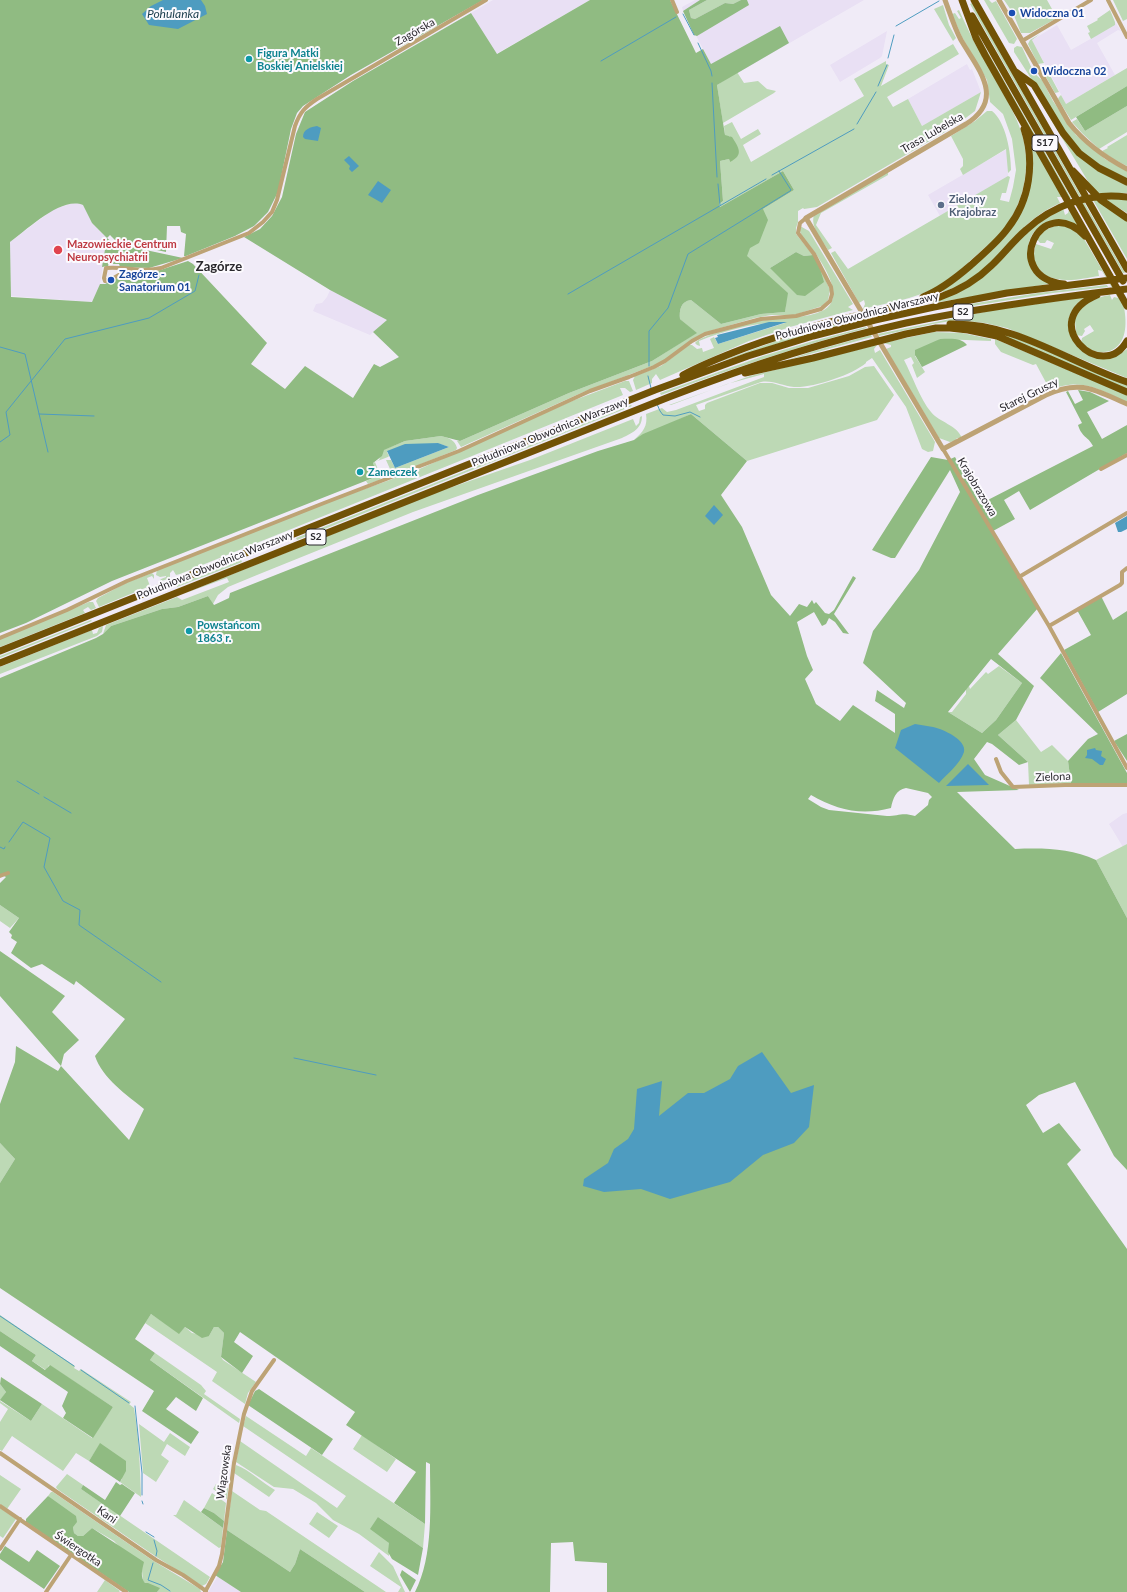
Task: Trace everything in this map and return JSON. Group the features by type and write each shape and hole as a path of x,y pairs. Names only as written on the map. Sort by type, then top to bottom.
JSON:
{"highway":[{"path":"963,0 976,38 1018,116 1091,242 1127,309"},
{"name":"S17","path":"963,0 1127,288"},
{"name":"S17","path":"974,0 1127,269"},
{"path":"1012,69 1034,86 1063,133 1079,153 1099,168 1127,182"},
{"path":"906,304 938,290 950,282 1000,238 1015,218 1026,193 1030,170 1027,142 1018,116"},
{"path":"1067,164 1101,200 1127,218"},
{"path":"662,388 688,373 722,357 766,340 819,324 940,297 973,281 992,266 1033,223 1049,212 1066,204 1082,200 1103,196 1127,197"},
{"path":"1074,285 1052,281 1041,275 1036,270 1031,257 1032,241 1038,232 1044,227 1050,224 1061,223 1074,226 1091,242"},
{"name":"Południowa Obwodnica Warszawy","path":"0,651 655,390 748,356 800,340 934,307 1007,293 1127,278"},
{"name":"Południowa Obwodnica Warszawy","path":"0,663 693,387 794,353 892,326 984,308 1127,288"},
{"path":"1114,290 1096,295 1078,307 1072,320 1073,335 1075,340 1083,349 1102,355 1116,352 1121,349 1127,341"},
{"path":"693,387 772,366 826,355 914,330 960,324 980,325 1013,334 1127,382"},
{"path":"889,338 936,328 984,332 1010,341 1127,392"}],"street":[{"name":"Zagórska","path":"128,270 112,279 105,281 104,278 106,268 152,270 161,268 249,233 263,222 272,212 277,200 298,116 309,104 486,0"},
{"path":"672,0 677,12"},
{"name":"Trasa Lubelska","path":"806,218 966,124 976,117 983,108 987,92 985,81 957,31 945,0"},
{"path":"998,0 1060,109 1074,128 1098,152 1127,169"},
{"path":"1022,41 1091,0"},
{"path":"1108,0 1127,37"},
{"path":"0,638 67,610 107,590 140,576 459,451 590,390 654,367 665,361 692,341 706,334 761,319 796,316 821,308 830,301 832,290 814,254 798,233 798,226 806,218"},
{"name":"Krajobrazowa","path":"806,218 1049,626 1127,768"},
{"name":"Starej Gruszy","path":"943,449 1046,395 1064,388 1073,386 1086,387 1127,404"},
{"path":"1101,469 1127,454"},
{"path":"1019,576 1127,513"},
{"path":"1049,626 1120,585 1122,572 1127,568"},
{"name":"Zielona","path":"996,759 1001,772 1013,787 1127,785"},
{"path":"0,876 8,873"},
{"name":"Wiązowska","path":"205,1591 219,1566 222,1554 234,1463 244,1414 252,1391 274,1360"},
{"name":"Kani","path":"0,1453 156,1560 183,1575 205,1591"},
{"name":"Świergotka","path":"0,1506 126,1592"},
{"path":"0,1549 20,1519"},
{"path":"46,1592 71,1555"}],"shaded area":[{"path":"493,0 590,0 496,54 471,13"},
{"path":"695,0 864,0 717,85 711,64 683,11 682,7"},
{"path":"1115,22 1121,31 1118,30 1097,43 1115,75 1066,104 1032,40 1057,25 1071,50 1115,25"},
{"path":"887,31 882,56 840,82 830,65"},
{"path":"967,64 970,70 972,69 981,92 922,126 908,99"},
{"path":"1007,149 1008,177 940,216 928,195"},
{"name":"Mazowieckie Centrum Neuropsychiatrii","path":"77,202 83,205 92,223 107,238 100,284 92,302 11,296 10,242 54,209"},
{"path":"330,290 387,320 370,335 313,311 316,304 322,303 327,297"},
{"path":"1127,813 1127,844 1123,847 1109,824 1123,814"},
{"path":"218,1576 241,1592 208,1592"}],"green space":[{"path":"0,0 483,0 351,75 303,106 297,113 291,129 278,192 268,212 254,226 235,236 184,256 186,234 181,232 180,226 167,226 166,252 116,241 110,235 107,238 92,223 83,205 65,205 45,216 10,242 11,297 92,302 100,284 105,284 123,275 154,272 188,261 193,264 267,343 251,364 285,389 305,366 353,398 374,364 380,367 399,357 373,332 387,320 330,290 244,237 260,229 272,216 282,197 296,134 305,112 353,81 471,13 497,54 590,0 670,0 696,53 703,49 711,64 780,26 789,43 717,85 725,135 732,137 739,151 737,157 730,162 729,159 720,161 723,201 719,204 720,207 783,171 794,190 763,209 768,220 759,243 750,248 747,256 788,293 785,312 761,314 721,324 691,300 685,302 681,306 680,319 697,333 652,361 569,393 460,441 441,436 405,441 384,450 382,456 373,463 378,476 112,581 26,623 0,633"},
{"path":"700,0 707,0 689,10 691,18 695,19 725,3 733,4 741,0 747,0 749,5 697,36 694,35 683,11"},
{"path":"707,0 741,0 733,4 725,3 695,19 691,18 689,10"},
{"path":"984,0 989,0 992,3 996,1 1017,39 1014,44 1009,43"},
{"path":"1004,0 1047,0 1057,18 1030,33 1021,33 1013,13"},
{"path":"1113,0 1127,0 1127,19 1123,21"},
{"path":"972,3 1081,196 1079,196 970,4"},
{"path":"943,5 949,25 956,38 953,41 934,9"},
{"path":"959,10 976,45 1008,102 1021,131 1026,156 1025,180 1022,193 1013,215 1002,231 945,282 936,288 918,295 863,309 865,304 864,300 859,303 831,253 835,251 848,269 1008,176 1010,177 1006,193 1002,193 1000,200 1009,202 1016,170 1012,139 1003,114 990,102 987,80 962,37 952,14 955,13 959,19 961,18 957,11"},
{"path":"1110,10 1115,25 1091,39 1087,26 1098,20 1097,19"},
{"path":"977,33 1071,198 1069,199 990,59"},
{"path":"1040,34 1032,40 1044,63 1038,64 1028,44 1030,40"},
{"path":"953,44 959,54 887,97 893,107 908,99 922,126 981,92 975,111 955,126 950,127 950,129 817,207 803,208 798,211 796,234 813,255 804,256 796,252 770,268 819,265 830,290 828,300 822,306 794,315 771,315 755,318 703,333 660,363 581,393 461,447 457,441 569,393 652,361 696,333 680,319 681,306 685,302 691,300 721,324 761,314 785,312 787,293 746,256 763,209 794,190 783,171 720,207 719,204 723,201 720,161 729,159 730,162 730,136 725,136 724,126 732,122 741,139 758,129 761,134 743,145 751,162 864,96 854,79 886,61 886,64 889,65 881,86"},
{"path":"1017,46 1022,47 1034,73 1042,80 1053,101 1076,135 1105,159 1127,171 1127,179 1094,163 1072,142 1014,52 1014,48"},
{"path":"1045,66 1059,92 1055,93 1042,70"},
{"path":"1127,68 1127,86 1071,120 1058,99 1061,95 1066,104"},
{"path":"737,72 744,83 758,81 767,89 776,91 723,123 717,85"},
{"path":"1127,86 1127,106 1085,131 1076,117"},
{"path":"1032,88 1070,145 1127,183 1127,193 1098,193 1089,183"},
{"path":"1127,106 1127,132 1099,149 1072,122 1077,119 1085,131"},
{"path":"987,111 992,111 1001,122 1009,147 1011,170 1008,173 1006,149 963,175 960,169 963,166 963,159 951,136 975,121"},
{"path":"1127,135 1127,166 1113,159 1102,151"},
{"path":"1030,138 1062,197 1057,197 1060,203 1027,224 986,267 971,279 943,292 942,290 948,287 1022,210"},
{"path":"888,172 888,175 821,213 816,225 832,248 828,250 815,229 813,220 814,215"},
{"path":"1108,198 1127,199 1127,213 1108,201"},
{"path":"1097,199 1127,221 1127,259 1093,200"},
{"path":"1082,202 1084,202 1125,273 1123,273"},
{"path":"1063,208 1065,215 1069,210 1079,227 1074,224 1039,228 1030,238 1028,247 1029,260 1054,283 933,303 933,301 955,294 1028,230"},
{"path":"1057,225 1068,226 1084,239 1124,307 1125,327 1123,338 1116,348 1110,351 1097,352 1089,349 1081,343 1082,338 1094,331 1090,325 1084,329 1085,331 1082,336 1076,335 1075,319 1080,309 1084,305 1105,296 1110,295 1112,300 1114,297 1118,298 1102,271 1098,270 1099,276 1062,280 1045,275 1037,267 1034,257 1036,244 1051,249 1054,243 1047,240 1045,243 1040,243 1037,239 1043,231"},
{"path":"800,226 809,231 853,304 848,307 853,310 790,327 749,341 660,380 656,374 652,379 652,383 636,390 633,380 635,376 661,366 689,345 692,345 697,349 702,348 703,352 714,348 710,339 714,337 718,344 785,323 753,325 699,341 700,346 695,343 707,336 761,321 810,315 824,310 830,305 833,298 833,291 828,275 814,250 801,234"},
{"path":"107,238 113,243 183,258 149,268 120,267 119,264 109,264 108,266 102,267"},
{"path":"796,252 804,256 813,255 819,265 824,282 805,296 797,295 770,268"},
{"path":"1107,285 1108,287 1053,293 966,307 965,305 1038,293"},
{"path":"1086,297 1074,307 1069,320 1070,333 1076,344 1086,353 1098,358 1112,357 1127,349 1127,378 1007,328 985,323 957,320 879,336 878,334 994,310"},
{"path":"860,317 861,319 713,364 790,336"},
{"path":"866,327 867,328 763,359 661,395 660,393 763,356"},
{"path":"985,329 1011,336 1127,384 1127,389"},
{"path":"934,332 962,333 991,339 991,341 940,339 915,356 925,372 917,378 912,365 914,363 911,357 904,360 927,407 935,416 956,430 962,438 957,438 955,441 950,442 939,438 886,349 891,347 891,345 883,343"},
{"path":"871,335 872,337 781,362 814,351"},
{"path":"940,339 958,340 967,345 922,367 915,355 915,350"},
{"path":"995,339 1127,395 1127,402 1090,386 1061,386 1050,390 1036,364 1033,365 1001,352 995,344"},
{"path":"877,345 874,349 875,353 880,350 935,442 933,451 928,452 922,449 906,407 872,358 860,368 852,372 821,383 794,387 770,382 761,382 696,405 699,411 705,409 705,405 707,403 760,383 772,383 789,388 808,388 849,376 865,367 874,366 894,395 877,420 747,461 691,414 634,440 644,428 646,414 662,408 667,412 676,410 764,377 764,374 730,383 750,376"},
{"path":"625,381 629,381 633,391 630,392 625,388 620,388 623,395 180,574 176,575 173,570 170,573 170,578 159,582 166,576 160,577 156,575 157,570 342,497 415,471 572,401"},
{"path":"713,389 671,405 669,405"},
{"path":"1078,390 1090,392 1109,401 1087,412 1102,439 1127,425 1127,453 1030,510 1019,491 1004,500 1015,519 993,531 1038,608 998,654 1034,686 1016,720 998,735 1028,762 1019,765 992,744 987,742 974,759 985,775 1019,790 957,792 1015,849 1046,849 1066,851 1096,860 1127,918 1127,1170 1114,1156 1075,1082 1039,1095 1026,1105 1043,1133 1059,1123 1081,1150 1067,1164 1127,1249 1127,1592 607,1592 607,1563 575,1561 573,1542 551,1543 550,1592 415,1592 421,1578 425,1562 430,1530 430,1464 426,1462 425,1524 394,1503 416,1472 346,1425 355,1412 240,1332 234,1342 253,1356 242,1373 221,1357 224,1333 218,1327 214,1327 209,1336 202,1338 185,1327 179,1334 151,1314 135,1339 155,1353 150,1360 203,1398 196,1411 176,1397 166,1409 199,1432 191,1444 142,1411 154,1391 0,1288 0,1183 15,1159 0,1143 0,1104 15,1062 16,1046 58,1071 61,1066 129,1140 144,1109 109,1079 98,1064 95,1056 125,1019 76,981 74,985 42,964 31,968 11,953 17,942 11,938 12,935 9,932 19,918 0,905 0,883 6,877 0,874 0,678 96,638 103,634 111,626 162,609 178,607 208,596 214,605 229,598 230,593 478,495 598,451 634,440 643,434 691,414 747,461 721,495 742,527 771,595 790,616 799,604 807,607 812,600 814,604 816,602 825,613 829,614 834,610 853,576 856,578 834,614 849,634 843,633 835,622 829,618 826,624 822,626 814,612 797,622 807,656 813,670 805,679 816,704 840,721 853,705 895,733 895,714 875,701 877,690 904,708 906,703 863,663 873,631 919,570 960,492 950,470 895,558 891,558 872,550 931,457 948,460 955,457 980,504 1093,446 1083,435 1078,425 1082,423 1066,392 1068,391 1075,404 1083,400","holes":["991,659 1022,683 996,720 982,733 948,712","906,788 928,793 932,797 929,800 928,805 915,816 904,814 887,816 829,810 808,799 811,795 840,808 850,810 880,810 891,808 897,793"]},
{"path":"631,405 632,406 297,540 296,538"},
{"path":"642,416 642,420 638,427 633,432 622,438 413,512 257,575 228,587 218,595 213,604 208,596 178,607 162,609 111,626 103,634 106,625 177,597 182,600 229,582 227,578 183,594 435,493 530,460 633,419 636,426 639,423 640,417"},
{"path":"441,436 455,443 457,448 456,450 386,478 383,476 383,473 390,469 386,460 391,460 395,468 449,447 437,443 387,452 388,457 375,462 379,460 383,450 405,441"},
{"path":"375,462 381,477 380,480 368,484 366,481 378,476 373,463"},
{"path":"241,560 242,562 177,587 176,585"},
{"path":"152,573 154,575 154,579 152,576 147,578 150,586 99,607 96,601 98,598 128,582"},
{"path":"1101,596 1113,620 1127,611 1127,694 1098,712 1064,650 1091,635 1077,610"},
{"path":"89,602 93,602 96,608 91,610 88,607 83,610 85,613 0,647 0,639"},
{"path":"91,620 92,621 0,658 0,656"},
{"path":"103,626 102,632 97,636 0,674 0,667 92,630 93,634 97,633 99,628"},
{"path":"1061,653 1127,773 1127,783 1071,783 1068,761 1088,739 1098,734 1040,678"},
{"path":"999,666 1022,683 996,720 982,733 948,712 952,712 966,694 966,689 969,686 970,689 986,672 988,674"},
{"path":"1016,720 1041,752 1052,745 1068,761 1071,783 1029,785 1028,762 998,735"},
{"path":"1127,734 1127,761 1114,741"},
{"path":"1127,844 1127,918 1096,860"},
{"path":"0,905 19,918 10,928 0,921"},
{"path":"0,951 65,996 52,1012 79,1040 64,1054 61,1066 0,996"},
{"path":"0,1143 15,1159 0,1183"},
{"path":"151,1314 179,1333 185,1327 192,1333 209,1336 214,1327 218,1327 224,1333 221,1357 223,1360 256,1382 248,1393 245,1404 212,1381 217,1372 145,1323"},
{"path":"0,1315 75,1366 74,1368 79,1371 81,1369 131,1402 129,1404 134,1408 137,1430 141,1497 120,1482 122,1479 100,1444 89,1461 76,1453 63,1471 12,1436 2,1451 0,1450 0,1422 8,1409 0,1403 0,1401 31,1421 42,1404 92,1438 113,1407 49,1365 46,1370 32,1361 36,1355 0,1331"},
{"path":"0,1331 36,1355 32,1361 45,1370 50,1365 113,1407 93,1438 63,1418 66,1413 62,1406 68,1392 0,1346"},
{"path":"155,1353 201,1385 206,1391 204,1394 240,1419 239,1423 150,1360"},
{"path":"1,1377 42,1404 31,1421 0,1400 6,1392 0,1384"},
{"path":"0,1384 6,1392 0,1401"},
{"path":"259,1389 333,1439 322,1455 248,1405 255,1391"},
{"path":"246,1416 306,1456 311,1448 425,1524 423,1548 378,1517 389,1543 389,1556 359,1534 333,1520 316,1503 293,1489 274,1487 236,1462 240,1441 337,1508 346,1496 243,1426"},
{"path":"139,1424 164,1442 170,1433 190,1447 185,1456 167,1444 161,1455 169,1461 156,1482 143,1473"},
{"path":"362,1435 396,1459 387,1472 353,1449"},
{"path":"100,1443 126,1461 126,1471 120,1482 89,1461"},
{"path":"236,1465 275,1490 269,1497 234,1473"},
{"path":"67,1474 83,1485 81,1489 210,1577 206,1584 202,1586 158,1558 57,1489 56,1487"},
{"path":"0,1475 21,1489 7,1509 0,1504"},
{"path":"116,1482 120,1485 122,1484 135,1493 120,1516 81,1489 83,1485 105,1500"},
{"path":"216,1484 228,1488 227,1499 213,1489"},
{"path":"232,1491 260,1510 266,1511 386,1592 365,1592 300,1549 295,1564 290,1572 227,1530"},
{"path":"51,1492 152,1560 200,1589 201,1592 157,1592 159,1588 143,1581 142,1571 114,1541 92,1528 83,1536 78,1536 74,1533 73,1527 48,1496"},
{"path":"212,1493 226,1503 224,1521 214,1513 204,1508"},
{"path":"48,1496 76,1516 77,1522 73,1527 74,1533 78,1536 83,1536 92,1528 144,1562 142,1573 143,1581 160,1588 157,1592 129,1592 26,1522 26,1519"},
{"path":"184,1500 223,1528 221,1547 219,1548 173,1515 176,1515"},
{"path":"0,1508 16,1519 3,1538 0,1536"},
{"path":"204,1508 214,1513 224,1521 223,1528 201,1512"},
{"path":"317,1512 338,1526 329,1538 309,1524"},
{"path":"378,1517 423,1548 418,1575 392,1559 388,1552 389,1543 370,1529"},
{"path":"227,1530 290,1572 295,1564 300,1549 365,1592 241,1592 215,1575 223,1562"},
{"path":"5,1546 29,1562 37,1550 60,1566 44,1589 0,1559 0,1554"},
{"path":"379,1552 393,1566 405,1592 398,1592 401,1587 370,1566"},
{"path":"402,1570 416,1580 410,1592 400,1575"},
{"path":"105,1580 120,1591 97,1592"}],"water":[{"name":"Pohulanka","path":"163,0 201,0 205,6 207,14 178,29 149,25 142,14 151,6"},
{"path":"317,126 321,128 318,141 305,139 303,137 306,130"},
{"path":"349,156 359,166 352,172 349,169 350,166 344,160"},
{"path":"378,181 391,190 382,203 368,195"},
{"path":"769,322 787,322 718,344 715,338 718,337 717,335"},
{"path":"438,443 449,447 395,468 387,451 405,444"},
{"path":"714,505 723,515 714,525 705,516"},
{"path":"1127,516 1127,529 1118,532 1115,523"},
{"path":"915,724 942,730 962,743 964,752 960,761 939,783 895,748 901,730"},
{"path":"1095,748 1096,750 1102,751 1101,756 1106,759 1103,765 1100,765 1092,759 1085,758 1087,755 1087,750"},
{"path":"968,764 989,785 946,786"},
{"path":"762,1052 791,1093 814,1085 809,1127 794,1143 763,1155 730,1182 670,1199 641,1189 604,1192 583,1186 584,1179 608,1163 614,1149 628,1139 634,1129 637,1089 662,1081 659,1116 688,1093 704,1093 730,1079 738,1066"}],"waterway":[{"path":"896,26 939,1"},
{"path":"683,14 694,35"},
{"path":"601,61 676,17"},
{"path":"888,58 894,35"},
{"path":"698,43 712,76"},
{"path":"878,86 887,65"},
{"path":"712,83 717,177"},
{"path":"857,124 876,92"},
{"path":"772,175 854,129"},
{"path":"649,366 649,331 668,308 688,254 790,191 791,190 779,171"},
{"path":"568,294 766,179"},
{"path":"718,184 720,205"},
{"path":"0,442 10,435 6,412 65,339 149,318 195,291 199,275"},
{"path":"0,347 25,354 48,452"},
{"path":"648,376 651,388"},
{"path":"657,404 663,415 675,416 690,412 700,417"},
{"path":"39,414 94,416"},
{"path":"17,781 39,794"},
{"path":"44,797 71,813"},
{"path":"9,842 23,822 50,838 44,867 63,901 80,910 79,925 161,982"},
{"path":"0,847 4,849 5,847"},
{"path":"294,1058 376,1075"},
{"path":"0,1316 74,1366"},
{"path":"81,1370 129,1403"},
{"path":"135,1406 142,1473 142,1495"},
{"path":"146,1532 154,1537"},
{"path":"154,1540 157,1551 156,1556"},
{"path":"153,1563 148,1580 161,1585 170,1591"}],"place":[{"name":"Widoczna 01","path":"1012,13"},
{"name":"Figura Matki Boskiej Anielskiej","path":"249,59"},
{"name":"Widoczna 02","path":"1034,71"},
{"name":"Zielony Krajobraz","path":"941,205"},
{"name":"Mazowieckie Centrum Neuropsychiatrii","path":"58,250"},
{"name":"Zagórze - Sanatorium 01","path":"111,280"},
{"name":"Zameczek","path":"360,472"},
{"name":"Powstańcom 1863 r.","path":"189,631"}],"district":[{"name":"Zagórze","path":"219,267"}]}
